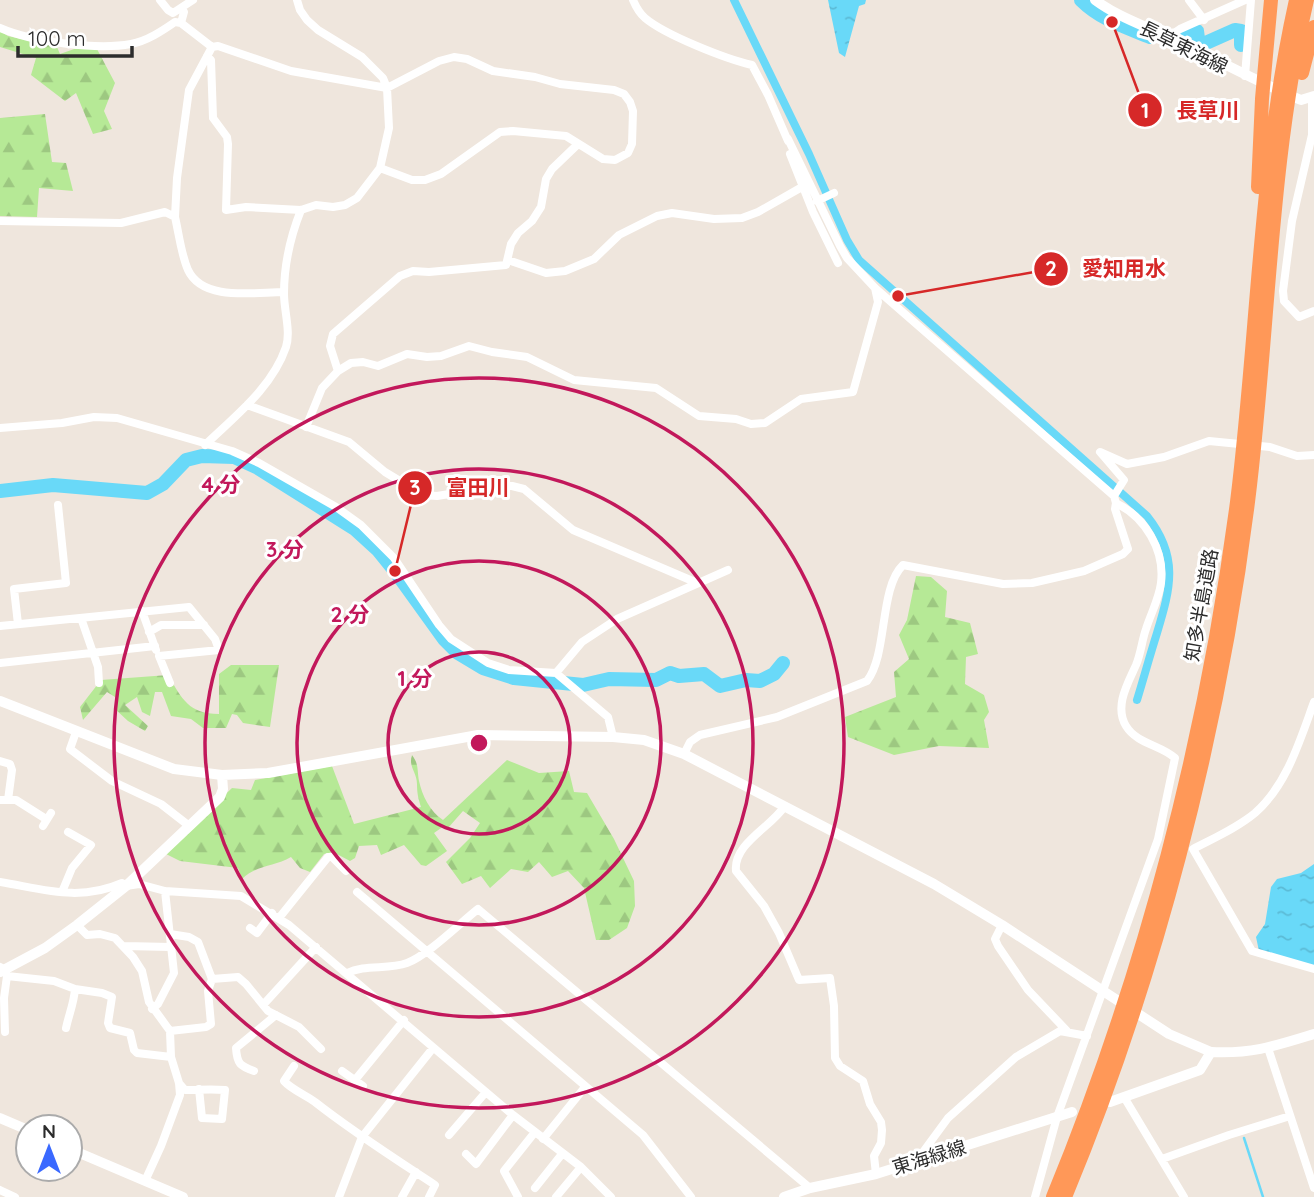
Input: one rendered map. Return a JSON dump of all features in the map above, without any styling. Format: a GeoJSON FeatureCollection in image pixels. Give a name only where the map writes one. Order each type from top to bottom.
{"type":"FeatureCollection","features":[{"type":"Feature","properties":{"kind":"highway"},"geometry":{"type":"LineString","coordinates":[[1259,269],[1257,234],[1262,99],[1270,0]]}},
{"type":"Feature","properties":{"kind":"highway","name":"知多半島道路"},"geometry":{"type":"LineString","coordinates":[[1296,0],[1299,90]]}},
{"type":"Feature","properties":{"kind":"highway","name":"知多半島道路"},"geometry":{"type":"LineString","coordinates":[[1131,997],[1200,718],[1218,622],[1243,453],[1259,269],[1286,110],[1299,90],[1307,0]]}},
{"type":"Feature","properties":{"kind":"highway"},"geometry":{"type":"LineString","coordinates":[[1286,110],[1299,90],[1314,27]]}},
{"type":"Feature","properties":{"kind":"highway","name":"知多半島道路"},"geometry":{"type":"LineString","coordinates":[[1065,1197],[1186,827],[1210,720],[1229,624],[1254,454],[1286,110]]}},
{"type":"Feature","properties":{"kind":"highway","name":"知多半島道路"},"geometry":{"type":"LineString","coordinates":[[1053,1197],[1124,1019]]}},
{"type":"Feature","properties":{"kind":"main road","name":"長草東海線"},"geometry":{"type":"LineString","coordinates":[[1096,0],[1135,23],[1301,100],[1299,90]]}},
{"type":"Feature","properties":{"kind":"main road"},"geometry":{"type":"LineString","coordinates":[[1110,1102],[1200,1070],[1211,1052],[1239,1054],[1314,1034]]}},
{"type":"Feature","properties":{"kind":"main road","name":"東海緑線"},"geometry":{"type":"LineString","coordinates":[[785,1197],[810,1188],[876,1174],[1072,1112]]}},
{"type":"Feature","properties":{"kind":"main road"},"geometry":{"type":"LineString","coordinates":[[84,1155],[183,1197]]}},
{"type":"Feature","properties":{"kind":"street"},"geometry":{"type":"LineString","coordinates":[[160,0],[170,12],[177,12],[193,0]]}},
{"type":"Feature","properties":{"kind":"street"},"geometry":{"type":"LineString","coordinates":[[207,56],[211,60],[214,118],[227,137],[228,144],[226,210],[246,207],[301,210],[316,205],[333,208],[357,198],[380,168],[389,128],[387,88],[372,64],[307,20],[297,0]]}},
{"type":"Feature","properties":{"kind":"street"},"geometry":{"type":"LineString","coordinates":[[633,0],[643,17],[659,27],[729,59],[752,65],[847,258],[875,288],[1136,517],[1149,533],[1156,548],[1161,575],[1153,613],[1124,691],[1123,717],[1125,724],[1140,739],[1175,758],[1158,839],[1057,1117],[1035,1197]]}},
{"type":"Feature","properties":{"kind":"street"},"geometry":{"type":"LineString","coordinates":[[1189,0],[1204,20]]}},
{"type":"Feature","properties":{"kind":"street"},"geometry":{"type":"LineString","coordinates":[[1168,37],[1180,29],[1248,0],[1245,76]]}},
{"type":"Feature","properties":{"kind":"street"},"geometry":{"type":"LineString","coordinates":[[181,23],[184,12],[182,8]]}},
{"type":"Feature","properties":{"kind":"street"},"geometry":{"type":"LineString","coordinates":[[0,28],[34,39],[110,46],[141,41],[175,22],[181,23],[212,47],[218,46],[291,71],[387,88],[439,61],[454,57],[467,59],[493,71],[535,77],[559,84],[614,90],[624,94],[633,111],[632,144],[628,153],[615,160],[603,159],[566,136],[513,131],[500,132],[442,174],[425,180],[412,180],[380,168]]}},
{"type":"Feature","properties":{"kind":"street"},"geometry":{"type":"LineString","coordinates":[[212,47],[189,90],[182,129],[175,217],[188,269],[193,279],[206,288],[221,292],[284,292]]}},
{"type":"Feature","properties":{"kind":"street"},"geometry":{"type":"LineString","coordinates":[[1299,90],[1312,135],[1292,221],[1283,291],[1284,301],[1299,317],[1314,311]]}},
{"type":"Feature","properties":{"kind":"street"},"geometry":{"type":"LineString","coordinates":[[788,139],[788,149],[802,187],[838,263]]}},
{"type":"Feature","properties":{"kind":"street"},"geometry":{"type":"LineString","coordinates":[[338,372],[330,342],[332,334],[400,276],[413,271],[506,265],[510,244],[518,233],[533,221],[541,207],[546,179],[552,169],[578,144]]}},
{"type":"Feature","properties":{"kind":"street"},"geometry":{"type":"LineString","coordinates":[[508,260],[546,273],[565,271],[594,259],[619,235],[657,216],[672,213],[714,219],[742,218],[802,187]]}},
{"type":"Feature","properties":{"kind":"street"},"geometry":{"type":"LineString","coordinates":[[817,201],[834,193]]}},
{"type":"Feature","properties":{"kind":"street"},"geometry":{"type":"LineString","coordinates":[[205,445],[270,379],[287,344],[284,292],[293,230],[301,210]]}},
{"type":"Feature","properties":{"kind":"street"},"geometry":{"type":"LineString","coordinates":[[0,221],[121,223],[165,212],[175,217]]}},
{"type":"Feature","properties":{"kind":"street"},"geometry":{"type":"LineString","coordinates":[[306,427],[322,388],[338,372],[357,362],[378,366],[400,356],[440,356],[469,346],[527,357],[574,380],[656,388],[699,416],[736,419],[751,424],[765,423],[801,399],[853,392],[878,302],[875,288]]}},
{"type":"Feature","properties":{"kind":"street"},"geometry":{"type":"LineString","coordinates":[[247,405],[349,442],[385,472],[423,495],[437,496],[498,486],[524,489],[573,530],[695,582]]}},
{"type":"Feature","properties":{"kind":"street"},"geometry":{"type":"LineString","coordinates":[[0,428],[62,423],[93,417],[117,418],[232,451],[259,463],[361,525],[394,558],[451,639],[488,663],[509,670],[556,673],[608,717],[613,737]]}},
{"type":"Feature","properties":{"kind":"street"},"geometry":{"type":"LineString","coordinates":[[684,754],[690,742],[700,735],[778,717],[867,681],[874,669],[889,595],[898,569],[903,565],[1003,584],[1043,581],[1084,571],[1123,554],[1128,549],[1115,509],[1115,499],[1124,480],[1100,452],[1127,464],[1164,457],[1209,441],[1270,447],[1297,456],[1314,455]]}},
{"type":"Feature","properties":{"kind":"street"},"geometry":{"type":"LineString","coordinates":[[18,624],[14,589],[66,583],[58,505]]}},
{"type":"Feature","properties":{"kind":"street"},"geometry":{"type":"LineString","coordinates":[[556,673],[582,642],[617,619],[729,569]]}},
{"type":"Feature","properties":{"kind":"street"},"geometry":{"type":"LineString","coordinates":[[0,626],[189,607],[215,639],[219,650],[159,656]]}},
{"type":"Feature","properties":{"kind":"street"},"geometry":{"type":"LineString","coordinates":[[142,611],[170,683]]}},
{"type":"Feature","properties":{"kind":"street"},"geometry":{"type":"LineString","coordinates":[[81,618],[94,653],[100,675],[99,683]]}},
{"type":"Feature","properties":{"kind":"street"},"geometry":{"type":"LineString","coordinates":[[149,632],[166,624],[204,625]]}},
{"type":"Feature","properties":{"kind":"street"},"geometry":{"type":"LineString","coordinates":[[0,663],[155,646]]}},
{"type":"Feature","properties":{"kind":"street"},"geometry":{"type":"LineString","coordinates":[[0,701],[174,769],[222,775],[268,774],[478,735],[644,740],[684,754],[934,884],[1169,1034],[1211,1052]]}},
{"type":"Feature","properties":{"kind":"street"},"geometry":{"type":"LineString","coordinates":[[1314,702],[1286,775],[1258,811],[1237,826],[1193,849],[1252,951],[1314,969]]}},
{"type":"Feature","properties":{"kind":"street"},"geometry":{"type":"LineString","coordinates":[[76,732],[70,749],[112,781],[161,804],[188,825]]}},
{"type":"Feature","properties":{"kind":"street"},"geometry":{"type":"LineString","coordinates":[[0,761],[10,764],[12,771],[4,800],[16,800],[46,819]]}},
{"type":"Feature","properties":{"kind":"street"},"geometry":{"type":"LineString","coordinates":[[3,971],[45,948],[126,886],[220,797],[223,789],[222,775]]}},
{"type":"Feature","properties":{"kind":"street"},"geometry":{"type":"LineString","coordinates":[[784,807],[741,852],[735,865],[736,872],[769,915],[799,980],[830,978],[834,1006],[835,1058],[840,1066],[863,1081],[870,1104],[881,1122],[882,1136],[874,1156],[876,1174]]}},
{"type":"Feature","properties":{"kind":"street"},"geometry":{"type":"LineString","coordinates":[[68,832],[92,845]]}},
{"type":"Feature","properties":{"kind":"street"},"geometry":{"type":"LineString","coordinates":[[62,892],[72,868],[98,837]]}},
{"type":"Feature","properties":{"kind":"street"},"geometry":{"type":"LineString","coordinates":[[250,928],[257,933],[328,857],[332,857],[346,871]]}},
{"type":"Feature","properties":{"kind":"street"},"geometry":{"type":"LineString","coordinates":[[0,882],[43,892],[85,894],[106,890],[122,883],[126,886],[139,884],[165,891],[241,896],[275,915],[316,947],[513,1115],[580,1167],[611,1197]]}},
{"type":"Feature","properties":{"kind":"street"},"geometry":{"type":"LineString","coordinates":[[152,1009],[158,1004],[174,972],[165,891]]}},
{"type":"Feature","properties":{"kind":"street"},"geometry":{"type":"LineString","coordinates":[[357,892],[643,1136],[691,1197]]}},
{"type":"Feature","properties":{"kind":"street"},"geometry":{"type":"LineString","coordinates":[[347,973],[357,969],[406,963],[478,909],[810,1188]]}},
{"type":"Feature","properties":{"kind":"street"},"geometry":{"type":"LineString","coordinates":[[77,925],[88,935],[110,936],[124,946],[142,971],[152,1009],[170,1031],[171,1057],[180,1095],[145,1181]]}},
{"type":"Feature","properties":{"kind":"street"},"geometry":{"type":"LineString","coordinates":[[1002,925],[995,939],[998,946],[1028,990],[1067,1031]]}},
{"type":"Feature","properties":{"kind":"street"},"geometry":{"type":"LineString","coordinates":[[170,934],[189,937],[198,942],[212,979],[208,991],[211,1024],[206,1027],[170,1031]]}},
{"type":"Feature","properties":{"kind":"street"},"geometry":{"type":"LineString","coordinates":[[124,946],[172,947]]}},
{"type":"Feature","properties":{"kind":"street"},"geometry":{"type":"LineString","coordinates":[[263,1005],[316,947]]}},
{"type":"Feature","properties":{"kind":"street"},"geometry":{"type":"LineString","coordinates":[[3,971],[54,981],[112,998],[108,1023],[110,1028],[130,1033],[137,1053],[171,1057]]}},
{"type":"Feature","properties":{"kind":"street"},"geometry":{"type":"LineString","coordinates":[[3,971],[5,1032]]}},
{"type":"Feature","properties":{"kind":"street"},"geometry":{"type":"LineString","coordinates":[[212,979],[238,976],[263,1005],[299,1027],[321,1049]]}},
{"type":"Feature","properties":{"kind":"street"},"geometry":{"type":"LineString","coordinates":[[66,1027],[69,1011],[74,1003],[75,989]]}},
{"type":"Feature","properties":{"kind":"street"},"geometry":{"type":"LineString","coordinates":[[254,1070],[240,1066],[236,1048],[276,1015]]}},
{"type":"Feature","properties":{"kind":"street"},"geometry":{"type":"LineString","coordinates":[[355,1080],[404,1020]]}},
{"type":"Feature","properties":{"kind":"street"},"geometry":{"type":"LineString","coordinates":[[920,1160],[948,1118],[1016,1057],[1059,1031],[1087,1036]]}},
{"type":"Feature","properties":{"kind":"street"},"geometry":{"type":"LineString","coordinates":[[339,1197],[362,1137],[433,1048]]}},
{"type":"Feature","properties":{"kind":"street"},"geometry":{"type":"LineString","coordinates":[[1268,1048],[1314,1188]]}},
{"type":"Feature","properties":{"kind":"street"},"geometry":{"type":"LineString","coordinates":[[294,1066],[284,1081],[286,1084],[435,1185],[429,1197]]}},
{"type":"Feature","properties":{"kind":"street"},"geometry":{"type":"LineString","coordinates":[[342,1071],[363,1086]]}},
{"type":"Feature","properties":{"kind":"street"},"geometry":{"type":"LineString","coordinates":[[179,1083],[185,1090],[200,1090],[225,1090],[222,1119],[202,1118],[200,1090]]}},
{"type":"Feature","properties":{"kind":"street"},"geometry":{"type":"LineString","coordinates":[[543,1139],[585,1087]]}},
{"type":"Feature","properties":{"kind":"street"},"geometry":{"type":"LineString","coordinates":[[449,1135],[486,1092]]}},
{"type":"Feature","properties":{"kind":"street"},"geometry":{"type":"LineString","coordinates":[[1124,1097],[1184,1197]]}},
{"type":"Feature","properties":{"kind":"street"},"geometry":{"type":"LineString","coordinates":[[466,1154],[476,1164],[513,1115]]}},
{"type":"Feature","properties":{"kind":"street"},"geometry":{"type":"LineString","coordinates":[[1162,1159],[1290,1115]]}},
{"type":"Feature","properties":{"kind":"street"},"geometry":{"type":"LineString","coordinates":[[518,1197],[504,1171],[535,1132]]}},
{"type":"Feature","properties":{"kind":"street"},"geometry":{"type":"LineString","coordinates":[[535,1188],[562,1154]]}},
{"type":"Feature","properties":{"kind":"street"},"geometry":{"type":"LineString","coordinates":[[556,1197],[580,1167]]}},
{"type":"Feature","properties":{"kind":"street"},"geometry":{"type":"LineString","coordinates":[[402,1197],[416,1172]]}},
{"type":"Feature","properties":{"kind":"street"},"geometry":{"type":"LineString","coordinates":[[0,1190],[15,1197]]}},
{"type":"Feature","properties":{"kind":"green space"},"geometry":{"type":"Polygon","coordinates":[[[0,31],[8,36],[57,47],[60,54],[77,48],[97,49],[115,83],[104,111],[112,129],[93,134],[76,93],[65,101],[31,75],[36,58],[0,47],[0,31]]]}},
{"type":"Feature","properties":{"kind":"green space"},"geometry":{"type":"Polygon","coordinates":[[[45,114],[52,162],[66,163],[73,191],[39,188],[37,217],[0,216],[0,118],[45,114]]]}},
{"type":"Feature","properties":{"kind":"green space"},"geometry":{"type":"Polygon","coordinates":[[[916,576],[931,577],[947,591],[945,617],[970,623],[978,654],[966,657],[965,684],[984,695],[989,712],[984,720],[989,748],[939,746],[894,755],[848,737],[845,717],[896,697],[894,672],[909,659],[899,635],[907,620],[916,576]]]}},
{"type":"Feature","properties":{"kind":"green space"},"geometry":{"type":"Polygon","coordinates":[[[231,665],[279,665],[270,727],[243,723],[237,715],[232,714],[226,728],[203,728],[191,719],[171,716],[162,692],[155,692],[150,716],[142,712],[137,697],[125,705],[148,726],[145,731],[115,709],[115,697],[107,692],[83,720],[80,707],[101,680],[168,675],[193,708],[219,714],[219,674],[231,665]]]}},
{"type":"Feature","properties":{"kind":"green space"},"geometry":{"type":"Polygon","coordinates":[[[412,755],[417,764],[424,797],[434,813],[443,820],[507,760],[539,773],[569,771],[574,792],[587,793],[614,839],[634,881],[635,906],[627,928],[609,940],[596,940],[584,888],[568,871],[552,877],[539,862],[528,872],[511,869],[490,888],[481,876],[462,884],[446,862],[470,838],[480,823],[463,811],[448,828],[444,826],[434,833],[447,851],[426,866],[421,865],[404,845],[381,855],[377,845],[359,846],[355,858],[350,861],[333,852],[324,854],[310,872],[300,868],[291,857],[253,871],[242,879],[238,868],[180,861],[164,853],[232,788],[251,790],[255,780],[332,766],[354,824],[421,807],[411,763],[412,755]]]}},
{"type":"Feature","properties":{"kind":"water"},"geometry":{"type":"Polygon","coordinates":[[[828,0],[866,0],[865,4],[859,6],[845,57],[839,53],[828,0]]]}},
{"type":"Feature","properties":{"kind":"water"},"geometry":{"type":"Polygon","coordinates":[[[1314,864],[1314,968],[1259,951],[1256,937],[1265,924],[1271,887],[1277,879],[1301,873],[1314,864]]]}},
{"type":"Feature","properties":{"kind":"waterway"},"geometry":{"type":"LineString","coordinates":[[734,0],[809,154],[847,240],[859,260],[1147,516],[1157,531],[1168,558],[1168,586],[1137,700]]}},
{"type":"Feature","properties":{"kind":"waterway"},"geometry":{"type":"LineString","coordinates":[[1081,0],[1113,22],[1150,37],[1155,36]]}},
{"type":"Feature","properties":{"kind":"waterway"},"geometry":{"type":"LineString","coordinates":[[1184,32],[1197,31],[1199,46],[1235,30],[1241,31],[1241,45]]}},
{"type":"Feature","properties":{"kind":"waterway"},"geometry":{"type":"LineString","coordinates":[[0,491],[53,485],[147,493],[163,484],[186,460],[202,456],[234,457],[258,468],[355,529],[378,550],[395,571],[444,639],[458,653],[483,668],[514,678],[583,685],[609,679],[656,680],[670,673],[679,676],[704,674],[720,686],[746,680],[760,681],[774,674],[783,663]]}},
{"type":"Feature","properties":{"kind":"waterway"},"geometry":{"type":"LineString","coordinates":[[1244,1138],[1263,1197]]}},
{"type":"Feature","properties":{"kind":"place","name":"長草川"},"geometry":{"type":"Point","coordinates":[1112,22]}},
{"type":"Feature","properties":{"kind":"place","name":"愛知用水"},"geometry":{"type":"Point","coordinates":[898,296]}},
{"type":"Feature","properties":{"kind":"place","name":"富田川"},"geometry":{"type":"Point","coordinates":[395,571]}}]}
